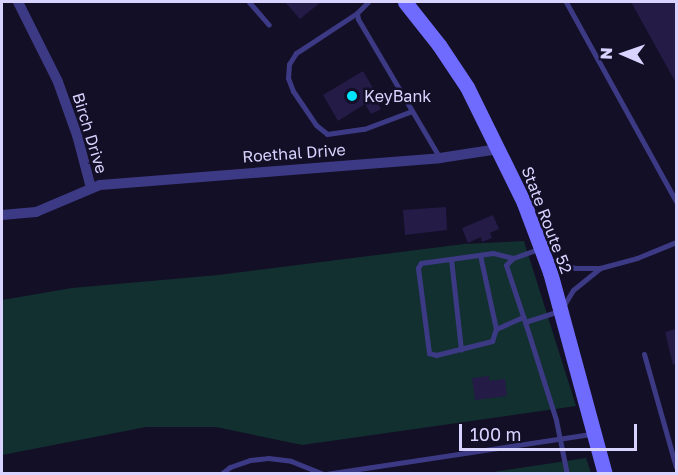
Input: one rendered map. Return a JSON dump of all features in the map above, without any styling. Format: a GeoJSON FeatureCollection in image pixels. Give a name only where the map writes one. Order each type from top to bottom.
{"type":"FeatureCollection","features":[{"type":"Feature","properties":{"kind":"main road","name":"State Route 52"},"geometry":{"type":"LineString","coordinates":[[405,2],[439,45],[467,87],[498,149],[544,254],[605,474]]}},
{"type":"Feature","properties":{"kind":"street","name":"Birch Drive"},"geometry":{"type":"LineString","coordinates":[[2,215],[36,212],[91,188],[77,135],[58,82],[18,2]]}},
{"type":"Feature","properties":{"kind":"street","name":"Roethal Drive"},"geometry":{"type":"LineString","coordinates":[[91,188],[240,172],[440,158],[498,149]]}},
{"type":"Feature","properties":{"kind":"lane"},"geometry":{"type":"LineString","coordinates":[[249,2],[269,25]]}},
{"type":"Feature","properties":{"kind":"lane"},"geometry":{"type":"LineString","coordinates":[[368,2],[357,13],[296,53],[289,64],[288,78],[293,91],[316,125],[327,134],[363,129],[412,111]]}},
{"type":"Feature","properties":{"kind":"lane"},"geometry":{"type":"LineString","coordinates":[[566,2],[676,201]]}},
{"type":"Feature","properties":{"kind":"lane"},"geometry":{"type":"LineString","coordinates":[[357,13],[358,19],[440,158]]}},
{"type":"Feature","properties":{"kind":"lane"},"geometry":{"type":"LineString","coordinates":[[567,474],[561,441],[507,270],[508,260],[544,254],[575,268],[600,268],[637,258],[676,242]]}},
{"type":"Feature","properties":{"kind":"lane"},"geometry":{"type":"LineString","coordinates":[[480,255],[496,329],[492,342],[436,355],[429,353],[418,268],[421,263],[480,255],[504,254],[513,258]]}},
{"type":"Feature","properties":{"kind":"lane"},"geometry":{"type":"LineString","coordinates":[[451,259],[461,349]]}},
{"type":"Feature","properties":{"kind":"lane"},"geometry":{"type":"LineString","coordinates":[[496,329],[561,310],[573,290],[600,268]]}},
{"type":"Feature","properties":{"kind":"lane"},"geometry":{"type":"LineString","coordinates":[[644,354],[676,467]]}},
{"type":"Feature","properties":{"kind":"lane"},"geometry":{"type":"LineString","coordinates":[[221,474],[230,467],[250,460],[268,458],[291,460],[325,474],[561,441],[594,434]]}},
{"type":"Feature","properties":{"kind":"green space"},"geometry":{"type":"Polygon","coordinates":[[[524,241],[576,406],[302,445],[216,427],[146,427],[2,455],[2,300],[72,288],[218,275],[464,244],[524,241]]]}},
{"type":"Feature","properties":{"kind":"green space"},"geometry":{"type":"Polygon","coordinates":[[[586,458],[591,473],[480,474],[586,458]]]}},
{"type":"Feature","properties":{"kind":"building"},"geometry":{"type":"Polygon","coordinates":[[[285,2],[321,2],[300,19],[285,2]]]}},
{"type":"Feature","properties":{"kind":"building"},"geometry":{"type":"Polygon","coordinates":[[[631,2],[676,2],[676,83],[631,2]]]}},
{"type":"Feature","properties":{"kind":"building"},"geometry":{"type":"Polygon","coordinates":[[[363,71],[377,95],[374,97],[381,109],[371,114],[365,104],[338,121],[323,95],[363,71]]]}},
{"type":"Feature","properties":{"kind":"building"},"geometry":{"type":"Polygon","coordinates":[[[446,207],[447,230],[405,235],[403,210],[446,207]]]}},
{"type":"Feature","properties":{"kind":"building"},"geometry":{"type":"Polygon","coordinates":[[[493,215],[499,229],[490,233],[492,238],[482,242],[481,237],[468,243],[462,228],[493,215]]]}},
{"type":"Feature","properties":{"kind":"building"},"geometry":{"type":"Polygon","coordinates":[[[676,329],[676,364],[673,365],[665,332],[676,329]]]}},
{"type":"Feature","properties":{"kind":"building"},"geometry":{"type":"Polygon","coordinates":[[[489,376],[489,381],[505,379],[507,396],[475,400],[472,378],[489,376]]]}},
{"type":"Feature","properties":{"kind":"place","name":"KeyBank"},"geometry":{"type":"Point","coordinates":[352,96]}}]}
